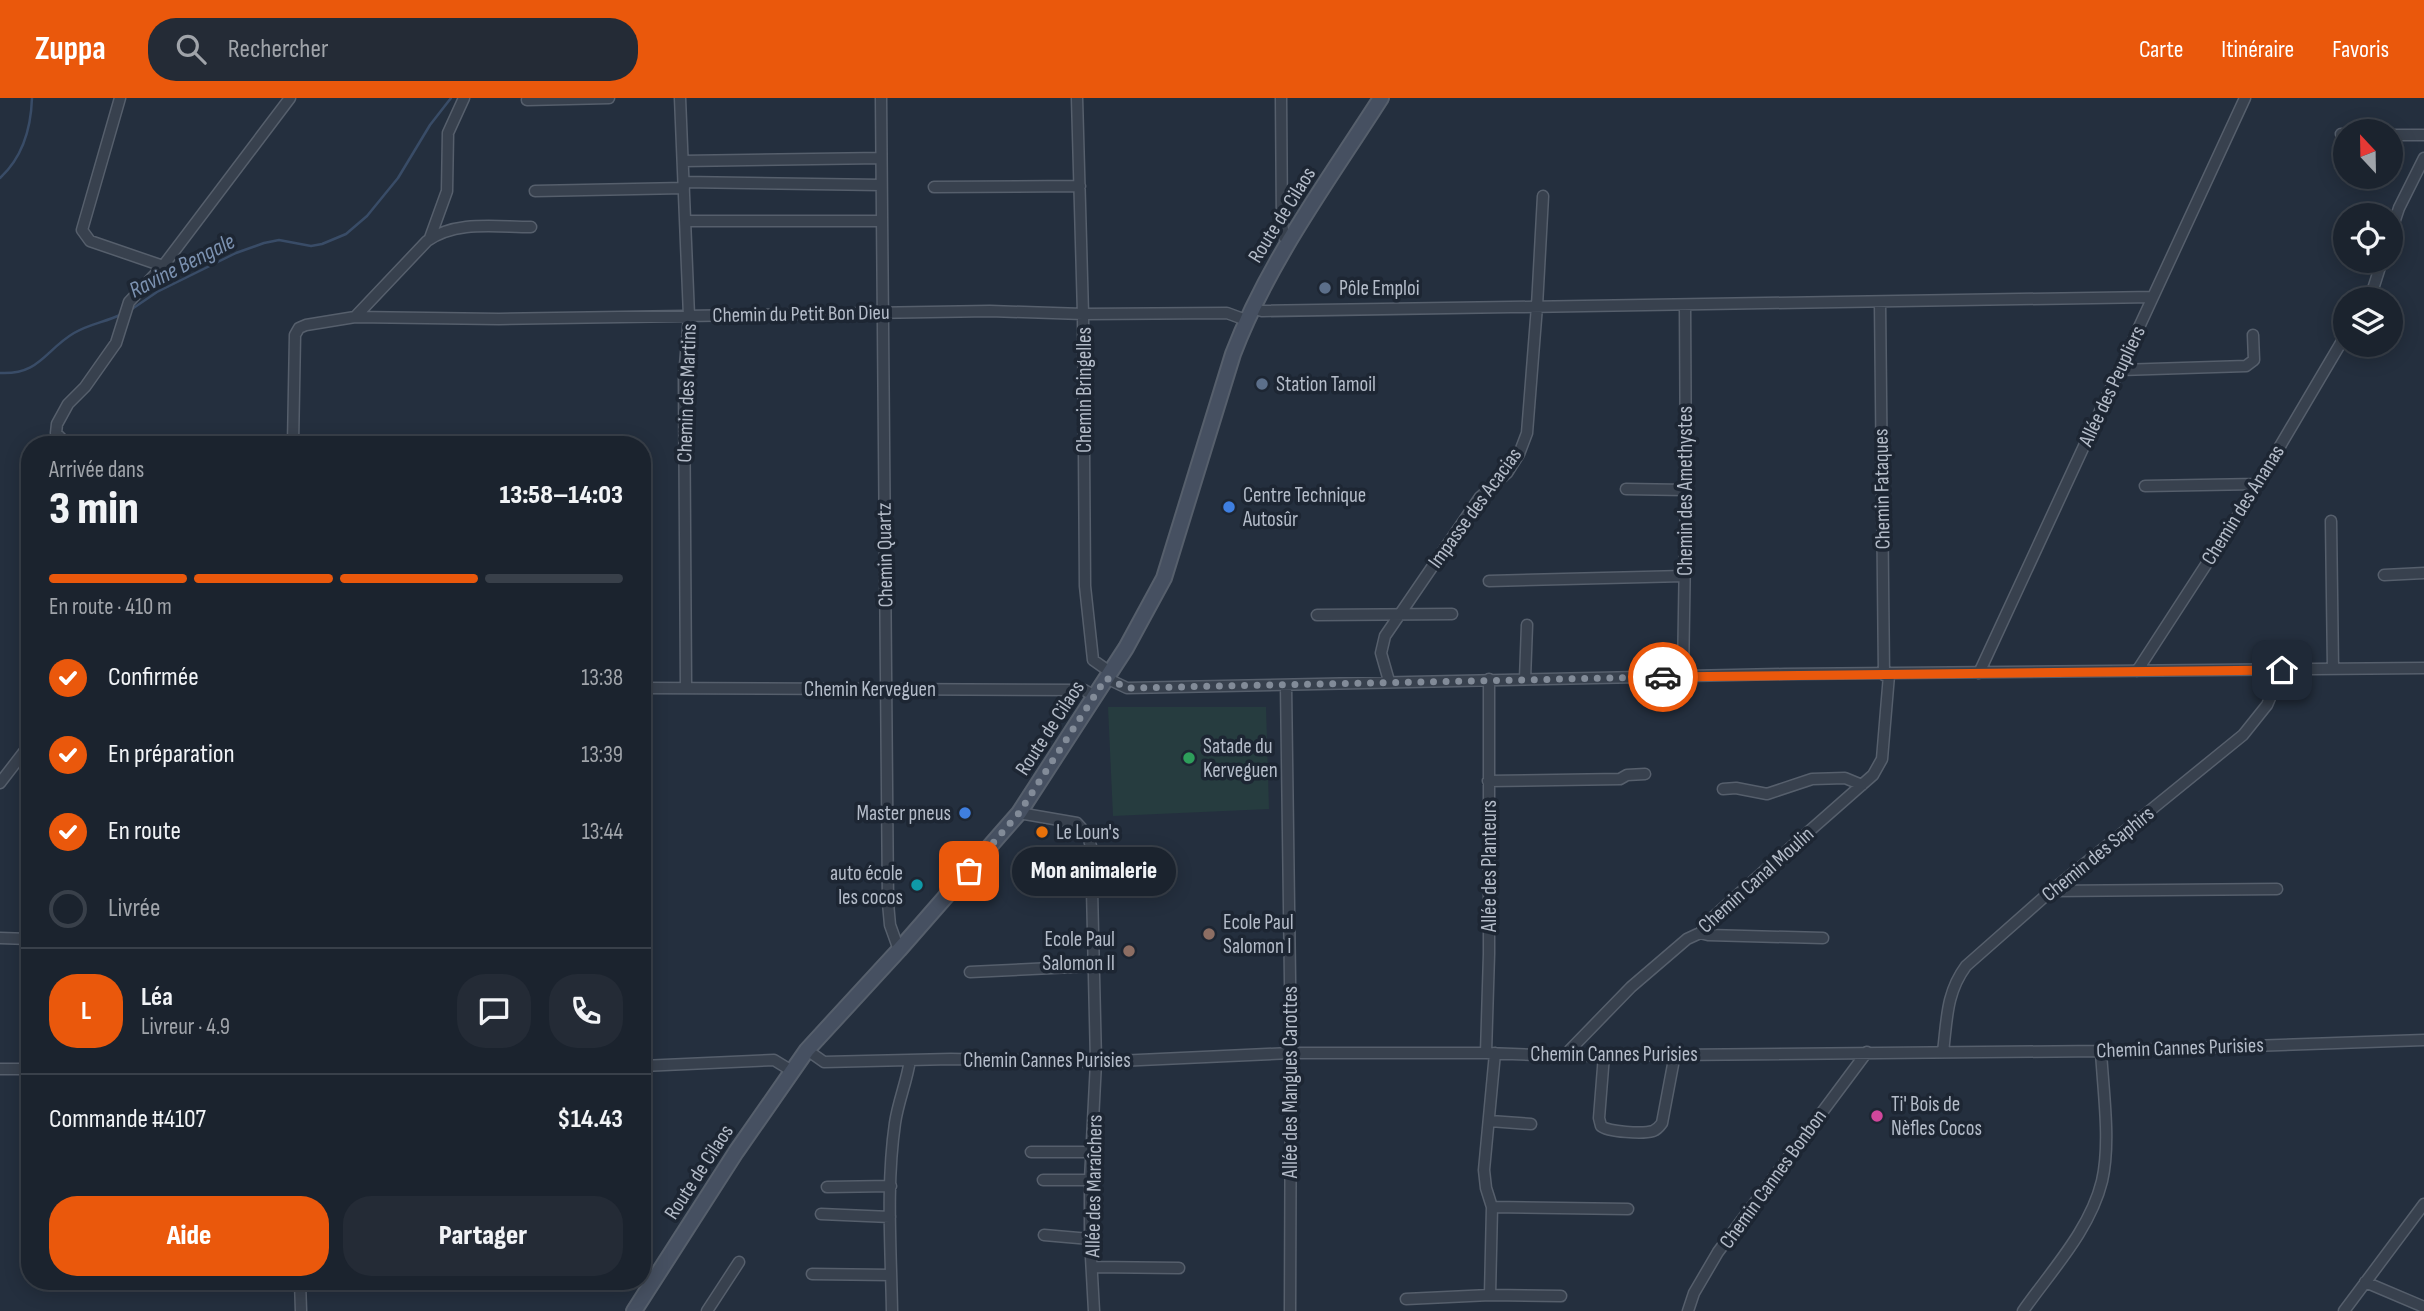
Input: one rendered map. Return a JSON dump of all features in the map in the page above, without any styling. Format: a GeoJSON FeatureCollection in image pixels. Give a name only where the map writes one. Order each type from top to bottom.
{"type":"FeatureCollection","features":[{"type":"Feature","properties":{"kind":"main road","name":"Route de Cilaos"},"geometry":{"type":"LineString","coordinates":[[651,1284],[736,1152],[807,1050],[1019,813],[1096,696],[1164,578],[1233,355],[1249,314],[1290,240],[1381,98]]}},
{"type":"Feature","properties":{"kind":"main road","name":"Route de Cilaos"},"geometry":{"type":"LineString","coordinates":[[634,1311],[647,1290]]}},
{"type":"Feature","properties":{"kind":"street"},"geometry":{"type":"LineString","coordinates":[[120,98],[82,230],[90,241],[163,266]]}},
{"type":"Feature","properties":{"kind":"street"},"geometry":{"type":"LineString","coordinates":[[59,436],[56,433],[57,424],[68,404],[85,387],[116,343],[129,302],[163,266],[290,98]]}},
{"type":"Feature","properties":{"kind":"street"},"geometry":{"type":"LineString","coordinates":[[429,239],[447,191],[448,133],[464,98]]}},
{"type":"Feature","properties":{"kind":"street"},"geometry":{"type":"LineString","coordinates":[[527,100],[610,98]]}},
{"type":"Feature","properties":{"kind":"street","name":"Chemin des Martins"},"geometry":{"type":"LineString","coordinates":[[680,98],[689,316],[684,378],[686,687]]}},
{"type":"Feature","properties":{"kind":"street","name":"Chemin Quartz"},"geometry":{"type":"LineString","coordinates":[[881,98],[888,903],[890,925],[899,950]]}},
{"type":"Feature","properties":{"kind":"street","name":"Chemin Bringelles"},"geometry":{"type":"LineString","coordinates":[[1077,98],[1083,314],[1085,586],[1093,660],[1108,675]]}},
{"type":"Feature","properties":{"kind":"street"},"geometry":{"type":"LineString","coordinates":[[1281,98],[1282,223],[1284,237],[1290,240]]}},
{"type":"Feature","properties":{"kind":"street","name":"Allée des Peupliers"},"geometry":{"type":"LineString","coordinates":[[1979,673],[2245,98]]}},
{"type":"Feature","properties":{"kind":"street"},"geometry":{"type":"LineString","coordinates":[[2403,135],[2424,135]]}},
{"type":"Feature","properties":{"kind":"street"},"geometry":{"type":"LineString","coordinates":[[683,162],[881,158]]}},
{"type":"Feature","properties":{"kind":"street"},"geometry":{"type":"LineString","coordinates":[[2402,203],[2424,158]]}},
{"type":"Feature","properties":{"kind":"street"},"geometry":{"type":"LineString","coordinates":[[535,191],[684,185],[881,185]]}},
{"type":"Feature","properties":{"kind":"street"},"geometry":{"type":"LineString","coordinates":[[934,187],[1080,186]]}},
{"type":"Feature","properties":{"kind":"street","name":"Impasse des Acacias"},"geometry":{"type":"LineString","coordinates":[[1389,681],[1381,647],[1385,636],[1480,497],[1507,472],[1519,454],[1527,433],[1543,196]]}},
{"type":"Feature","properties":{"kind":"street"},"geometry":{"type":"LineString","coordinates":[[685,221],[881,221]]}},
{"type":"Feature","properties":{"kind":"street"},"geometry":{"type":"LineString","coordinates":[[355,317],[429,239],[447,229],[531,227]]}},
{"type":"Feature","properties":{"kind":"street","name":"Chemin du Petit Bon Dieu"},"geometry":{"type":"LineString","coordinates":[[293,436],[295,335],[299,328],[306,325],[355,317],[499,319],[990,311],[1249,314],[1262,311],[1537,306],[2153,298]]}},
{"type":"Feature","properties":{"kind":"street","name":"Chemin Fataques"},"geometry":{"type":"LineString","coordinates":[[1880,303],[1887,675]]}},
{"type":"Feature","properties":{"kind":"street","name":"Chemin des Amethystes"},"geometry":{"type":"LineString","coordinates":[[1683,676],[1685,305]]}},
{"type":"Feature","properties":{"kind":"street"},"geometry":{"type":"LineString","coordinates":[[2120,370],[2246,366],[2254,360],[2253,335]]}},
{"type":"Feature","properties":{"kind":"street","name":"Chemin des Ananas"},"geometry":{"type":"LineString","coordinates":[[2137,671],[2257,484],[2333,356]]}},
{"type":"Feature","properties":{"kind":"street"},"geometry":{"type":"LineString","coordinates":[[2145,486],[2257,484]]}},
{"type":"Feature","properties":{"kind":"street"},"geometry":{"type":"LineString","coordinates":[[1626,489],[1686,489]]}},
{"type":"Feature","properties":{"kind":"street"},"geometry":{"type":"LineString","coordinates":[[2331,521],[2333,669]]}},
{"type":"Feature","properties":{"kind":"street"},"geometry":{"type":"LineString","coordinates":[[2384,575],[2424,573]]}},
{"type":"Feature","properties":{"kind":"street"},"geometry":{"type":"LineString","coordinates":[[1489,580],[1685,576]]}},
{"type":"Feature","properties":{"kind":"street"},"geometry":{"type":"LineString","coordinates":[[1317,615],[1452,614]]}},
{"type":"Feature","properties":{"kind":"street"},"geometry":{"type":"LineString","coordinates":[[1525,679],[1527,625]]}},
{"type":"Feature","properties":{"kind":"street"},"geometry":{"type":"LineString","coordinates":[[1108,675],[1127,688],[1683,676],[2424,668]]}},
{"type":"Feature","properties":{"kind":"street","name":"Chemin des Saphirs"},"geometry":{"type":"LineString","coordinates":[[1943,1052],[1950,997],[1955,981],[1966,966],[2051,891],[2243,736],[2267,705],[2282,670]]}},
{"type":"Feature","properties":{"kind":"street","name":"Chemin Canal Moulin"},"geometry":{"type":"LineString","coordinates":[[1564,1056],[1631,986],[1687,939],[1700,933],[1712,918],[1755,878],[1874,775],[1882,759],[1887,675]]}},
{"type":"Feature","properties":{"kind":"street","name":"Allée des Planteurs"},"geometry":{"type":"LineString","coordinates":[[1489,679],[1490,1121],[1484,1170],[1492,1207],[1490,1295]]}},
{"type":"Feature","properties":{"kind":"street","name":"Allée des Mangues Carottes"},"geometry":{"type":"LineString","coordinates":[[1286,685],[1291,1053],[1290,1311]]}},
{"type":"Feature","properties":{"kind":"street","name":"Chemin Kerveguen"},"geometry":{"type":"LineString","coordinates":[[651,688],[1084,690],[1096,696]]}},
{"type":"Feature","properties":{"kind":"street"},"geometry":{"type":"LineString","coordinates":[[0,783],[21,756]]}},
{"type":"Feature","properties":{"kind":"street"},"geometry":{"type":"LineString","coordinates":[[1488,781],[1620,779],[1627,775],[1645,774]]}},
{"type":"Feature","properties":{"kind":"street"},"geometry":{"type":"LineString","coordinates":[[1723,789],[1736,788],[1767,794],[1786,790],[1812,779],[1845,778],[1851,778],[1862,785]]}},
{"type":"Feature","properties":{"kind":"street","name":"Allée des Maraîchers"},"geometry":{"type":"LineString","coordinates":[[1019,813],[1077,823],[1087,834],[1091,846],[1096,1062],[1090,1180],[1094,1311]]}},
{"type":"Feature","properties":{"kind":"street"},"geometry":{"type":"LineString","coordinates":[[2051,891],[2277,889]]}},
{"type":"Feature","properties":{"kind":"street"},"geometry":{"type":"LineString","coordinates":[[1700,933],[1823,938]]}},
{"type":"Feature","properties":{"kind":"street"},"geometry":{"type":"LineString","coordinates":[[0,939],[21,939]]}},
{"type":"Feature","properties":{"kind":"street"},"geometry":{"type":"LineString","coordinates":[[970,972],[1094,966]]}},
{"type":"Feature","properties":{"kind":"street","name":"Chemin Cannes Purisies"},"geometry":{"type":"LineString","coordinates":[[807,1050],[824,1062],[1096,1062],[1291,1053],[1490,1053],[1564,1056],[2101,1051],[2424,1040]]}},
{"type":"Feature","properties":{"kind":"street"},"geometry":{"type":"LineString","coordinates":[[2023,1311],[2082,1228],[2102,1181],[2105,1153],[2101,1051]]}},
{"type":"Feature","properties":{"kind":"street","name":"Chemin Cannes Bonbon"},"geometry":{"type":"LineString","coordinates":[[1688,1311],[1694,1293],[1718,1252],[1867,1052]]}},
{"type":"Feature","properties":{"kind":"street"},"geometry":{"type":"LineString","coordinates":[[1604,1055],[1599,1118],[1601,1126],[1607,1131],[1648,1131],[1662,1123],[1675,1054]]}},
{"type":"Feature","properties":{"kind":"street"},"geometry":{"type":"LineString","coordinates":[[651,1066],[774,1060],[792,1071]]}},
{"type":"Feature","properties":{"kind":"street"},"geometry":{"type":"LineString","coordinates":[[892,1311],[890,1217],[895,1121],[910,1060]]}},
{"type":"Feature","properties":{"kind":"street"},"geometry":{"type":"LineString","coordinates":[[0,1069],[21,1069]]}},
{"type":"Feature","properties":{"kind":"street"},"geometry":{"type":"LineString","coordinates":[[1490,1121],[1531,1124]]}},
{"type":"Feature","properties":{"kind":"street"},"geometry":{"type":"LineString","coordinates":[[1031,1152],[1093,1152]]}},
{"type":"Feature","properties":{"kind":"street"},"geometry":{"type":"LineString","coordinates":[[1042,1180],[1090,1180]]}},
{"type":"Feature","properties":{"kind":"street"},"geometry":{"type":"LineString","coordinates":[[827,1187],[891,1186]]}},
{"type":"Feature","properties":{"kind":"street"},"geometry":{"type":"LineString","coordinates":[[2344,1311],[2424,1204]]}},
{"type":"Feature","properties":{"kind":"street"},"geometry":{"type":"LineString","coordinates":[[1492,1207],[1628,1209]]}},
{"type":"Feature","properties":{"kind":"street"},"geometry":{"type":"LineString","coordinates":[[821,1214],[890,1217]]}},
{"type":"Feature","properties":{"kind":"street"},"geometry":{"type":"LineString","coordinates":[[1044,1235],[1090,1239]]}},
{"type":"Feature","properties":{"kind":"street"},"geometry":{"type":"LineString","coordinates":[[707,1311],[739,1262]]}},
{"type":"Feature","properties":{"kind":"street"},"geometry":{"type":"LineString","coordinates":[[1093,1267],[1179,1268]]}},
{"type":"Feature","properties":{"kind":"street"},"geometry":{"type":"LineString","coordinates":[[811,1274],[891,1275]]}},
{"type":"Feature","properties":{"kind":"street"},"geometry":{"type":"LineString","coordinates":[[2365,1282],[2424,1307]]}},
{"type":"Feature","properties":{"kind":"street"},"geometry":{"type":"LineString","coordinates":[[300,1290],[301,1311]]}},
{"type":"Feature","properties":{"kind":"street"},"geometry":{"type":"LineString","coordinates":[[1406,1299],[1490,1295],[1561,1296]]}},
{"type":"Feature","properties":{"kind":"green space","name":"Satade du Kerveguen"},"geometry":{"type":"Polygon","coordinates":[[[1108,707],[1266,707],[1269,809],[1113,816],[1108,707]]]}},
{"type":"Feature","properties":{"kind":"waterway"},"geometry":{"type":"LineString","coordinates":[[0,178],[20,151],[30,120],[32,98]]}},
{"type":"Feature","properties":{"kind":"waterway","name":"Ravine Bengale"},"geometry":{"type":"LineString","coordinates":[[129,311],[157,292],[236,253],[264,243],[279,240],[311,246],[346,234],[367,216],[398,178],[430,125],[451,98]]}},
{"type":"Feature","properties":{"kind":"waterway","name":"Ravine Bengale"},"geometry":{"type":"LineString","coordinates":[[0,373],[13,373],[33,366],[74,333],[120,315]]}},
{"type":"Feature","properties":{"kind":"way so far"},"geometry":{"type":"LineString","coordinates":[[969,871],[1019,813],[1057,758],[1106,678],[1127,688],[1663,677]]}},
{"type":"Feature","properties":{"kind":"place","name":"Pôle Emploi"},"geometry":{"type":"Point","coordinates":[1325,288]}},
{"type":"Feature","properties":{"kind":"place","name":"Station Tamoil"},"geometry":{"type":"Point","coordinates":[1262,384]}},
{"type":"Feature","properties":{"kind":"place","name":"Centre Technique Autosûr"},"geometry":{"type":"Point","coordinates":[1229,507]}},
{"type":"Feature","properties":{"kind":"place","name":"Satade du Kerveguen"},"geometry":{"type":"Point","coordinates":[1189,758]}},
{"type":"Feature","properties":{"kind":"place","name":"Master pneus"},"geometry":{"type":"Point","coordinates":[965,813]}},
{"type":"Feature","properties":{"kind":"place","name":"Le Loun's"},"geometry":{"type":"Point","coordinates":[1042,832]}},
{"type":"Feature","properties":{"kind":"place","name":"Mon animalerie"},"geometry":{"type":"Point","coordinates":[969,871]}},
{"type":"Feature","properties":{"kind":"place","name":"auto école les cocos"},"geometry":{"type":"Point","coordinates":[917,885]}},
{"type":"Feature","properties":{"kind":"place","name":"Ecole Paul Salomon I"},"geometry":{"type":"Point","coordinates":[1209,934]}},
{"type":"Feature","properties":{"kind":"place","name":"Ecole Paul Salomon II"},"geometry":{"type":"Point","coordinates":[1129,951]}},
{"type":"Feature","properties":{"kind":"place","name":"Ti' Bois de Nèfles Cocos"},"geometry":{"type":"Point","coordinates":[1877,1116]}},
{"type":"Feature","properties":{"kind":"route"},"geometry":{"type":"LineString","coordinates":[[1663,677],[2282,670]]}}]}
